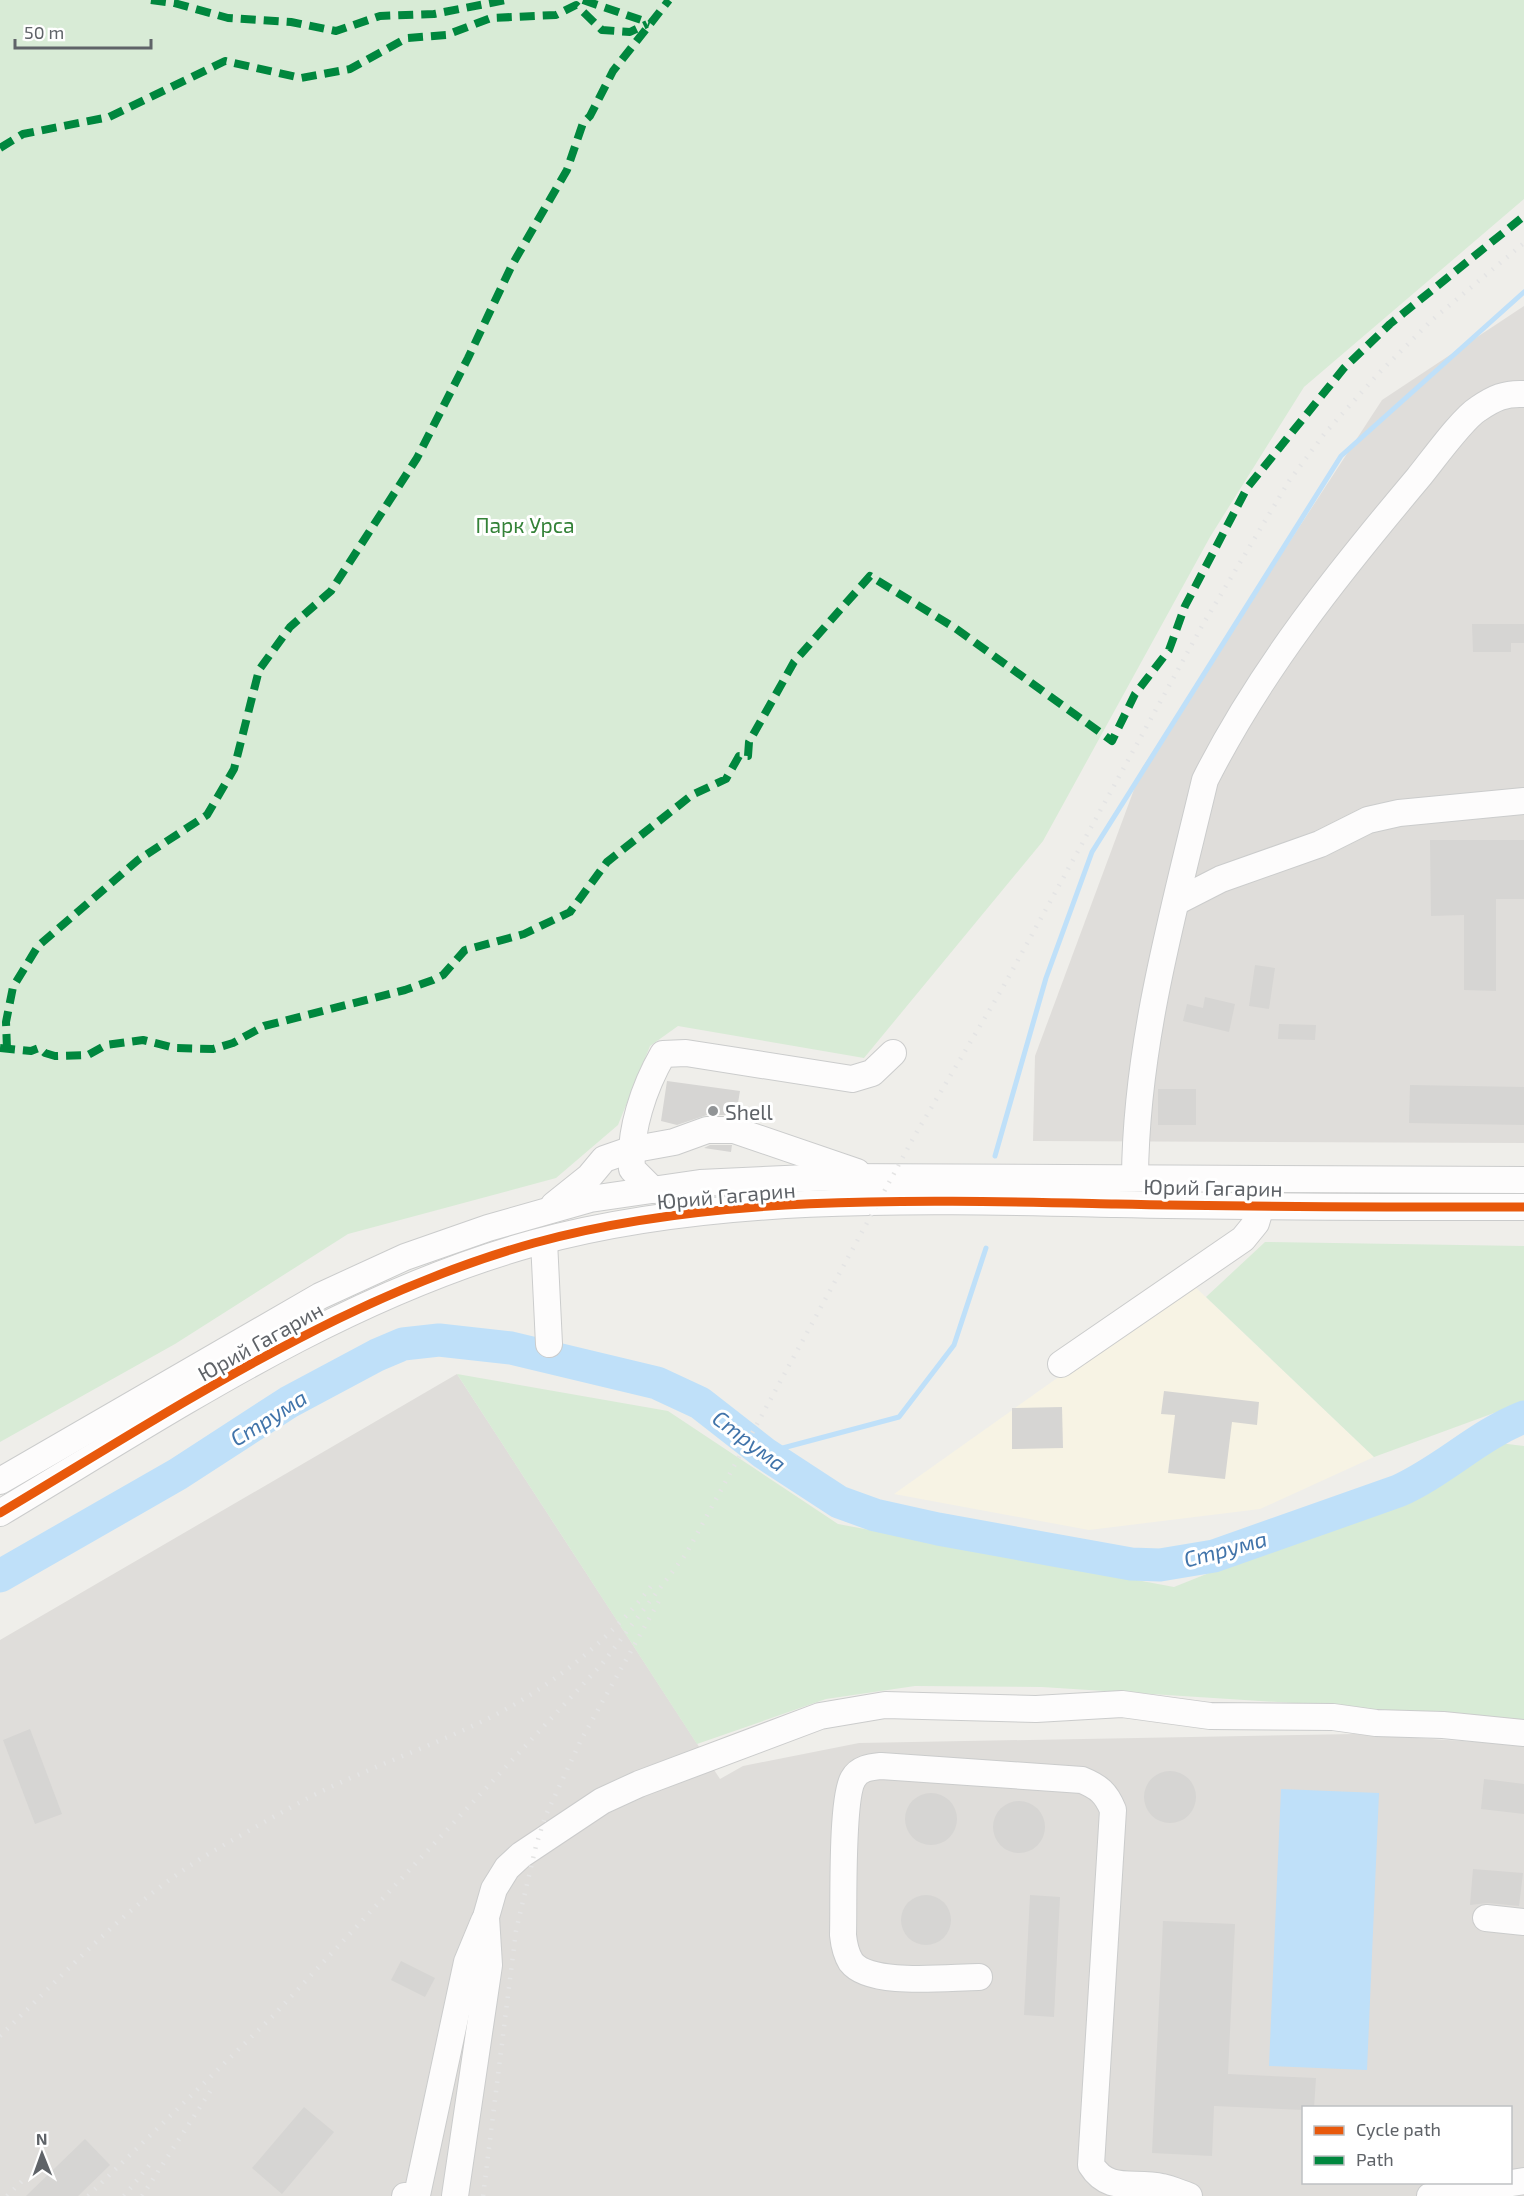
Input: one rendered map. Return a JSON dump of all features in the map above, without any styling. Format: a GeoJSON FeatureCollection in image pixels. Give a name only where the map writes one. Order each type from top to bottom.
{"type":"FeatureCollection","features":[{"type":"Feature","properties":{"kind":"street"},"geometry":{"type":"LineString","coordinates":[[1134,1178],[1135,1120],[1145,1052],[1176,902],[1205,780],[1225,740],[1277,656],[1370,536],[1475,410],[1504,393],[1524,394]]}},
{"type":"Feature","properties":{"kind":"street"},"geometry":{"type":"LineString","coordinates":[[1176,902],[1221,879],[1320,844],[1368,820],[1399,813],[1524,801]]}},
{"type":"Feature","properties":{"kind":"street"},"geometry":{"type":"LineString","coordinates":[[653,1190],[632,1169],[630,1150],[652,1074],[663,1054],[686,1053],[852,1079],[872,1073],[893,1053]]}},
{"type":"Feature","properties":{"kind":"street"},"geometry":{"type":"LineString","coordinates":[[546,1212],[589,1177],[604,1159],[630,1150],[674,1142],[707,1130],[734,1131],[810,1154],[872,1177]]}},
{"type":"Feature","properties":{"kind":"street","name":"Юрий Гагарин"},"geometry":{"type":"LineString","coordinates":[[0,1481],[320,1296],[405,1257],[488,1228],[590,1199],[700,1183],[872,1177],[1524,1180]]}},
{"type":"Feature","properties":{"kind":"street","name":"Юрий Гагарин"},"geometry":{"type":"LineString","coordinates":[[0,1514],[239,1370],[378,1299],[445,1273],[544,1241],[614,1224],[721,1211],[817,1205],[970,1201],[1261,1206],[1524,1207]]}},
{"type":"Feature","properties":{"kind":"street"},"geometry":{"type":"LineString","coordinates":[[1061,1364],[1243,1239],[1256,1223],[1261,1206]]}},
{"type":"Feature","properties":{"kind":"street"},"geometry":{"type":"LineString","coordinates":[[544,1241],[549,1344]]}},
{"type":"Feature","properties":{"kind":"street"},"geometry":{"type":"LineString","coordinates":[[405,2196],[417,2194],[467,1962],[486,1917],[494,1889],[507,1868],[521,1854],[602,1801],[794,1725],[850,1709],[885,1705],[1036,1708],[1122,1704],[1210,1716],[1333,1717],[1376,1723],[1443,1725],[1524,1733]]}},
{"type":"Feature","properties":{"kind":"street"},"geometry":{"type":"LineString","coordinates":[[979,1977],[882,1977],[866,1973],[853,1964],[845,1951],[843,1935],[846,1806],[854,1777],[865,1768],[881,1766],[1082,1780],[1098,1786],[1108,1797],[1113,1810],[1091,2165],[1098,2176],[1110,2183],[1161,2187],[1189,2196]]}},
{"type":"Feature","properties":{"kind":"street"},"geometry":{"type":"LineString","coordinates":[[455,2196],[489,1965],[486,1917]]}},
{"type":"Feature","properties":{"kind":"street"},"geometry":{"type":"LineString","coordinates":[[1486,1918],[1524,1922]]}},
{"type":"Feature","properties":{"kind":"street"},"geometry":{"type":"LineString","coordinates":[[1430,2196],[1505,2184]]}},
{"type":"Feature","properties":{"kind":"shaded area"},"geometry":{"type":"Polygon","coordinates":[[[1524,306],[1524,1143],[1033,1141],[1035,1056],[1142,768],[1382,400],[1524,306]]]}},
{"type":"Feature","properties":{"kind":"shaded area"},"geometry":{"type":"Polygon","coordinates":[[[1191,1283],[1374,1457],[1260,1509],[1089,1530],[894,1494],[1191,1283]]]}},
{"type":"Feature","properties":{"kind":"shaded area"},"geometry":{"type":"Polygon","coordinates":[[[457,1374],[720,1779],[743,1766],[859,1743],[1355,1734],[1524,1745],[1524,2196],[0,2196],[0,1640],[457,1374]]]}},
{"type":"Feature","properties":{"kind":"green space","name":"Парк Урса"},"geometry":{"type":"Polygon","coordinates":[[[0,0],[1524,0],[1524,199],[1304,387],[1210,537],[1043,841],[864,1058],[678,1026],[650,1046],[618,1125],[556,1178],[348,1234],[175,1344],[0,1442],[0,0]]]}},
{"type":"Feature","properties":{"kind":"green space"},"geometry":{"type":"Polygon","coordinates":[[[1265,1242],[1524,1246],[1524,1402],[1374,1457],[1206,1297],[1265,1242]]]}},
{"type":"Feature","properties":{"kind":"green space"},"geometry":{"type":"Polygon","coordinates":[[[457,1374],[668,1411],[838,1524],[1174,1587],[1444,1479],[1499,1443],[1524,1446],[1524,1723],[1340,1706],[1042,1687],[915,1686],[826,1699],[697,1744],[457,1374]]]}},
{"type":"Feature","properties":{"kind":"water"},"geometry":{"type":"Polygon","coordinates":[[[1281,1789],[1379,1793],[1367,2070],[1269,2066],[1281,1789]]]}},
{"type":"Feature","properties":{"kind":"building"},"geometry":{"type":"Polygon","coordinates":[[[1472,624],[1524,624],[1524,643],[1511,643],[1511,652],[1473,652],[1472,624]]]}},
{"type":"Feature","properties":{"kind":"building"},"geometry":{"type":"Polygon","coordinates":[[[1430,840],[1524,840],[1524,899],[1496,899],[1496,991],[1464,990],[1464,915],[1431,916],[1430,840]]]}},
{"type":"Feature","properties":{"kind":"building"},"geometry":{"type":"Polygon","coordinates":[[[1255,965],[1275,968],[1269,1009],[1249,1006],[1255,965]]]}},
{"type":"Feature","properties":{"kind":"building"},"geometry":{"type":"Polygon","coordinates":[[[1205,997],[1235,1004],[1229,1032],[1183,1021],[1187,1004],[1203,1008],[1205,997]]]}},
{"type":"Feature","properties":{"kind":"building"},"geometry":{"type":"Polygon","coordinates":[[[1279,1024],[1316,1025],[1315,1040],[1278,1039],[1279,1024]]]}},
{"type":"Feature","properties":{"kind":"building"},"geometry":{"type":"Polygon","coordinates":[[[667,1081],[740,1091],[736,1115],[707,1115],[677,1125],[661,1121],[667,1081]]]}},
{"type":"Feature","properties":{"kind":"building"},"geometry":{"type":"Polygon","coordinates":[[[1410,1085],[1524,1087],[1524,1125],[1409,1123],[1410,1085]]]}},
{"type":"Feature","properties":{"kind":"building"},"geometry":{"type":"Polygon","coordinates":[[[1158,1089],[1196,1089],[1196,1125],[1158,1125],[1158,1089]]]}},
{"type":"Feature","properties":{"kind":"building"},"geometry":{"type":"Polygon","coordinates":[[[710,1145],[732,1145],[731,1152],[704,1148],[710,1145]]]}},
{"type":"Feature","properties":{"kind":"building"},"geometry":{"type":"Polygon","coordinates":[[[1164,1391],[1259,1402],[1257,1425],[1232,1422],[1225,1479],[1168,1473],[1175,1415],[1161,1414],[1164,1391]]]}},
{"type":"Feature","properties":{"kind":"building"},"geometry":{"type":"Polygon","coordinates":[[[1062,1407],[1063,1448],[1012,1449],[1012,1408],[1062,1407]]]}},
{"type":"Feature","properties":{"kind":"building"},"geometry":{"type":"Polygon","coordinates":[[[30,1729],[62,1814],[35,1824],[3,1740],[30,1729]]]}},
{"type":"Feature","properties":{"kind":"building"},"geometry":{"type":"Polygon","coordinates":[[[1170,1771],[1184,1775],[1192,1783],[1196,1797],[1192,1811],[1184,1819],[1170,1823],[1156,1819],[1148,1811],[1144,1797],[1148,1783],[1156,1775],[1170,1771]]]}},
{"type":"Feature","properties":{"kind":"building"},"geometry":{"type":"Polygon","coordinates":[[[1484,1779],[1524,1784],[1524,1814],[1481,1809],[1484,1779]]]}},
{"type":"Feature","properties":{"kind":"building"},"geometry":{"type":"Polygon","coordinates":[[[926,1793],[936,1793],[950,1800],[957,1819],[950,1838],[936,1845],[926,1845],[916,1841],[909,1834],[905,1824],[905,1814],[909,1804],[916,1797],[926,1793]]]}},
{"type":"Feature","properties":{"kind":"building"},"geometry":{"type":"Polygon","coordinates":[[[1014,1801],[1024,1801],[1038,1808],[1045,1827],[1038,1846],[1024,1853],[1014,1853],[1004,1849],[997,1842],[993,1832],[993,1822],[997,1812],[1004,1805],[1014,1801]]]}},
{"type":"Feature","properties":{"kind":"building"},"geometry":{"type":"Polygon","coordinates":[[[1473,1869],[1523,1873],[1519,1906],[1488,1903],[1470,1905],[1473,1869]]]}},
{"type":"Feature","properties":{"kind":"building"},"geometry":{"type":"Polygon","coordinates":[[[921,1895],[931,1895],[944,1902],[951,1915],[951,1925],[944,1938],[931,1945],[921,1945],[912,1941],[905,1934],[901,1925],[901,1915],[905,1906],[912,1899],[921,1895]]]}},
{"type":"Feature","properties":{"kind":"building"},"geometry":{"type":"Polygon","coordinates":[[[1030,1895],[1060,1897],[1054,2017],[1024,2015],[1030,1895]]]}},
{"type":"Feature","properties":{"kind":"building"},"geometry":{"type":"Polygon","coordinates":[[[1163,1921],[1235,1924],[1228,2074],[1316,2078],[1314,2106],[1302,2106],[1302,2110],[1214,2106],[1212,2156],[1152,2153],[1163,1921]]]}},
{"type":"Feature","properties":{"kind":"building"},"geometry":{"type":"Polygon","coordinates":[[[401,1961],[435,1978],[425,1997],[391,1980],[401,1961]]]}},
{"type":"Feature","properties":{"kind":"building"},"geometry":{"type":"Polygon","coordinates":[[[304,2107],[334,2132],[282,2194],[252,2168],[304,2107]]]}},
{"type":"Feature","properties":{"kind":"building"},"geometry":{"type":"Polygon","coordinates":[[[85,2139],[110,2165],[78,2196],[26,2196],[85,2139]]]}},
{"type":"Feature","properties":{"kind":"waterway"},"geometry":{"type":"LineString","coordinates":[[995,1156],[1046,978],[1092,852],[1341,456],[1524,292]]}},
{"type":"Feature","properties":{"kind":"waterway"},"geometry":{"type":"LineString","coordinates":[[764,1453],[899,1417],[954,1345],[986,1248]]}},
{"type":"Feature","properties":{"kind":"waterway","name":"Струма"},"geometry":{"type":"LineString","coordinates":[[0,1576],[178,1474],[289,1402],[377,1355],[403,1344],[439,1340],[511,1348],[657,1383],[700,1403],[764,1453],[839,1502],[875,1515],[938,1529],[1131,1564],[1160,1565],[1214,1556],[1398,1491],[1430,1474],[1491,1433],[1524,1417]]}},
{"type":"Feature","properties":{"kind":"railway"},"geometry":{"type":"LineString","coordinates":[[88,2196],[273,2016],[602,1664],[686,1554],[915,1135],[1002,989],[1202,626],[1289,481],[1325,433],[1379,373],[1432,320],[1524,243]]}},
{"type":"Feature","properties":{"kind":"railway"},"geometry":{"type":"LineString","coordinates":[[0,2036],[103,1936],[158,1889],[187,1868],[312,1796],[507,1709],[553,1680],[597,1645],[617,1626],[652,1585]]}},
{"type":"Feature","properties":{"kind":"railway"},"geometry":{"type":"LineString","coordinates":[[483,2196],[516,1931],[536,1846],[545,1817],[581,1740],[659,1601]]}},
{"type":"Feature","properties":{"kind":"railway"},"geometry":{"type":"LineString","coordinates":[[142,2196],[213,2087]]}},
{"type":"Feature","properties":{"kind":"railway"},"geometry":{"type":"LineString","coordinates":[[124,2196],[151,2163]]}},
{"type":"Feature","properties":{"kind":"railway"},"geometry":{"type":"LineString","coordinates":[[7,2196],[24,2179]]}},
{"type":"Feature","properties":{"kind":"marked path"},"geometry":{"type":"LineString","coordinates":[[151,0],[174,3],[228,18],[291,22],[336,31],[380,16],[434,14],[506,0]]}},
{"type":"Feature","properties":{"kind":"marked path"},"geometry":{"type":"LineString","coordinates":[[583,0],[650,23]]}},
{"type":"Feature","properties":{"kind":"marked path"},"geometry":{"type":"LineString","coordinates":[[7,1049],[6,1022],[13,987],[38,946],[138,860],[207,815],[234,769],[259,670],[290,627],[331,591],[417,458],[512,265],[567,170],[583,123],[590,116],[613,71],[669,0]]}},
{"type":"Feature","properties":{"kind":"marked path"},"geometry":{"type":"LineString","coordinates":[[0,148],[23,134],[109,117],[225,61],[301,78],[350,69],[407,38],[446,35],[491,18],[556,15],[576,5],[602,30],[630,32],[647,24]]}},
{"type":"Feature","properties":{"kind":"marked path"},"geometry":{"type":"LineString","coordinates":[[0,1048],[31,1051],[39,1048],[55,1056],[88,1055],[106,1045],[143,1040],[175,1048],[213,1049],[233,1043],[264,1026],[405,990],[433,980],[443,975],[465,950],[524,934],[570,912],[607,862],[692,795],[726,779],[739,756],[748,756],[749,742],[794,662],[870,576],[955,628],[1112,741],[1135,694],[1169,650],[1185,606],[1247,488],[1344,368],[1390,324],[1524,216]]}},
{"type":"Feature","properties":{"kind":"cycle path"},"geometry":{"type":"LineString","coordinates":[[0,1513],[193,1397],[325,1325],[462,1266],[534,1243],[603,1227],[675,1215],[748,1208],[897,1201],[1524,1207]]}},
{"type":"Feature","properties":{"kind":"place","name":"Shell"},"geometry":{"type":"Point","coordinates":[713,1111]}}]}
